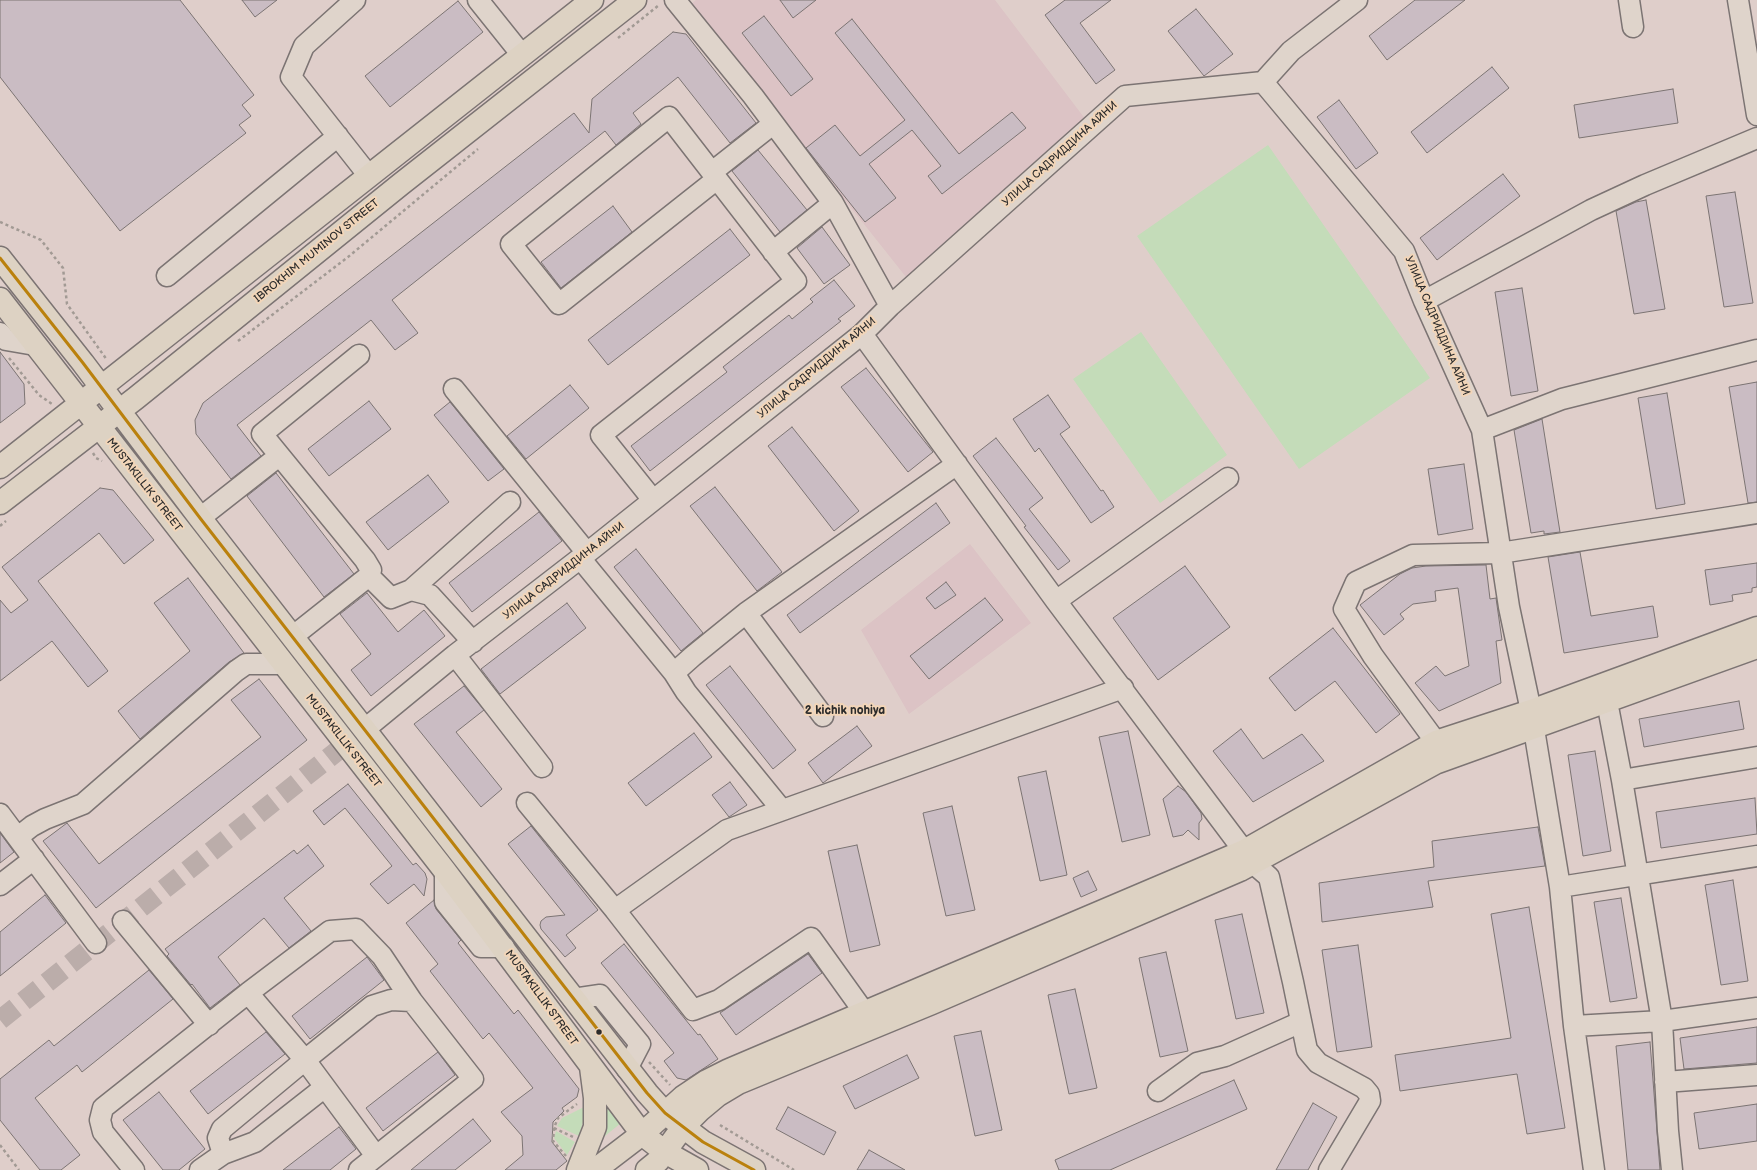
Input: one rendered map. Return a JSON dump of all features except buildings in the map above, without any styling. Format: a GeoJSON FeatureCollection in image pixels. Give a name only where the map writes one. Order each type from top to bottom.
{"type":"FeatureCollection","features":[{"type":"Feature","properties":{"kind":"main road"},"geometry":{"type":"LineString","coordinates":[[0,467],[592,0]]}},
{"type":"Feature","properties":{"kind":"main road","name":"IBROKHIM MUMINOV STREET"},"geometry":{"type":"LineString","coordinates":[[0,503],[635,0]]}},
{"type":"Feature","properties":{"kind":"main road"},"geometry":{"type":"LineString","coordinates":[[0,258],[628,1069],[665,1113],[702,1142],[754,1170]]}},
{"type":"Feature","properties":{"kind":"main road","name":"MUSTAKILLIK STREET"},"geometry":{"type":"LineString","coordinates":[[0,300],[504,947],[642,1134],[665,1152],[697,1170]]}},
{"type":"Feature","properties":{"kind":"main road"},"geometry":{"type":"LineString","coordinates":[[647,1170],[658,1160],[683,1127],[700,1110],[718,1095],[738,1083],[1222,879],[1249,857],[1436,742],[1531,711],[1757,628]]}},
{"type":"Feature","properties":{"kind":"main road"},"geometry":{"type":"LineString","coordinates":[[595,1170],[642,1134],[683,1097],[718,1076],[864,1012],[1249,857],[1434,763],[1757,647]]}},
{"type":"Feature","properties":{"kind":"main road"},"geometry":{"type":"LineString","coordinates":[[574,1166],[595,1127],[591,1066]]}},
{"type":"Feature","properties":{"kind":"street"},"geometry":{"type":"LineString","coordinates":[[355,0],[304,46],[291,77],[369,176]]}},
{"type":"Feature","properties":{"kind":"street"},"geometry":{"type":"LineString","coordinates":[[478,0],[522,55]]}},
{"type":"Feature","properties":{"kind":"street"},"geometry":{"type":"LineString","coordinates":[[675,0],[753,96],[833,204],[890,306]]}},
{"type":"Feature","properties":{"kind":"street"},"geometry":{"type":"LineString","coordinates":[[1263,82],[1291,51],[1357,0]]}},
{"type":"Feature","properties":{"kind":"street"},"geometry":{"type":"LineString","coordinates":[[1629,0],[1634,27]]}},
{"type":"Feature","properties":{"kind":"street"},"geometry":{"type":"LineString","coordinates":[[1738,0],[1757,115]]}},
{"type":"Feature","properties":{"kind":"street","name":"УЛИЦА САДРИДДИНА АЙНИ"},"geometry":{"type":"LineString","coordinates":[[366,729],[455,655],[584,556],[862,334],[890,306],[1125,96],[1263,82],[1404,251],[1424,301],[1482,430],[1509,608],[1531,711],[1560,888],[1574,1026],[1594,1170]]}},
{"type":"Feature","properties":{"kind":"street"},"geometry":{"type":"LineString","coordinates":[[654,500],[601,435],[796,281],[714,176],[669,117],[511,244],[559,304],[714,176],[773,124]]}},
{"type":"Feature","properties":{"kind":"street"},"geometry":{"type":"LineString","coordinates":[[167,276],[338,136]]}},
{"type":"Feature","properties":{"kind":"street"},"geometry":{"type":"LineString","coordinates":[[1424,301],[1591,210],[1757,138]]}},
{"type":"Feature","properties":{"kind":"street"},"geometry":{"type":"LineString","coordinates":[[773,252],[833,204]]}},
{"type":"Feature","properties":{"kind":"street"},"geometry":{"type":"LineString","coordinates":[[0,333],[6,340],[35,345]]}},
{"type":"Feature","properties":{"kind":"street"},"geometry":{"type":"LineString","coordinates":[[862,334],[1056,601],[1249,857],[1269,877],[1306,1050],[1318,1063],[1364,1088],[1369,1094],[1370,1101],[1330,1170]]}},
{"type":"Feature","properties":{"kind":"street"},"geometry":{"type":"LineString","coordinates":[[1482,430],[1562,399],[1757,350]]}},
{"type":"Feature","properties":{"kind":"street"},"geometry":{"type":"LineString","coordinates":[[292,637],[369,576],[371,570],[365,560],[262,434],[359,355]]}},
{"type":"Feature","properties":{"kind":"street"},"geometry":{"type":"LineString","coordinates":[[454,389],[674,673],[686,692],[782,810]]}},
{"type":"Feature","properties":{"kind":"street"},"geometry":{"type":"LineString","coordinates":[[200,518],[279,456]]}},
{"type":"Feature","properties":{"kind":"street"},"geometry":{"type":"LineString","coordinates":[[674,673],[746,613],[957,464]]}},
{"type":"Feature","properties":{"kind":"street"},"geometry":{"type":"LineString","coordinates":[[1056,601],[1228,478]]}},
{"type":"Feature","properties":{"kind":"street"},"geometry":{"type":"LineString","coordinates":[[369,576],[391,598],[411,590],[510,502]]}},
{"type":"Feature","properties":{"kind":"street"},"geometry":{"type":"LineString","coordinates":[[1436,742],[1373,656],[1344,609],[1356,582],[1413,555],[1500,553],[1757,513]]}},
{"type":"Feature","properties":{"kind":"street"},"geometry":{"type":"LineString","coordinates":[[411,590],[430,595],[473,642]]}},
{"type":"Feature","properties":{"kind":"street"},"geometry":{"type":"LineString","coordinates":[[746,613],[823,716]]}},
{"type":"Feature","properties":{"kind":"street"},"geometry":{"type":"LineString","coordinates":[[455,655],[542,767]]}},
{"type":"Feature","properties":{"kind":"street"},"geometry":{"type":"LineString","coordinates":[[18,837],[32,826],[45,819],[83,804],[236,671],[246,664],[283,664]]}},
{"type":"Feature","properties":{"kind":"street"},"geometry":{"type":"LineString","coordinates":[[615,910],[727,830],[1123,688]]}},
{"type":"Feature","properties":{"kind":"street"},"geometry":{"type":"LineString","coordinates":[[1610,712],[1662,1021],[1672,1170]]}},
{"type":"Feature","properties":{"kind":"street"},"geometry":{"type":"LineString","coordinates":[[1622,780],[1757,757]]}},
{"type":"Feature","properties":{"kind":"street"},"geometry":{"type":"LineString","coordinates":[[527,803],[615,910],[694,1010],[719,1000],[811,938],[864,1012]]}},
{"type":"Feature","properties":{"kind":"street"},"geometry":{"type":"LineString","coordinates":[[0,814],[96,943]]}},
{"type":"Feature","properties":{"kind":"street"},"geometry":{"type":"LineString","coordinates":[[1560,888],[1638,874],[1757,856]]}},
{"type":"Feature","properties":{"kind":"street"},"geometry":{"type":"LineString","coordinates":[[0,885],[34,859]]}},
{"type":"Feature","properties":{"kind":"street"},"geometry":{"type":"LineString","coordinates":[[123,921],[209,1025]]}},
{"type":"Feature","properties":{"kind":"street"},"geometry":{"type":"LineString","coordinates":[[134,1170],[103,1132],[100,1120],[103,1108],[248,993],[330,931],[356,929],[382,956],[412,1001],[473,1080],[359,1170]]}},
{"type":"Feature","properties":{"kind":"street"},"geometry":{"type":"LineString","coordinates":[[248,993],[305,1060],[376,1156]]}},
{"type":"Feature","properties":{"kind":"street"},"geometry":{"type":"LineString","coordinates":[[223,1154],[218,1138],[222,1129],[305,1060],[372,1006],[391,1000],[412,1001]]}},
{"type":"Feature","properties":{"kind":"street"},"geometry":{"type":"LineString","coordinates":[[1574,1026],[1662,1021],[1757,1008]]}},
{"type":"Feature","properties":{"kind":"street"},"geometry":{"type":"LineString","coordinates":[[1158,1091],[1198,1063],[1225,1056],[1301,1022]]}},
{"type":"Feature","properties":{"kind":"street"},"geometry":{"type":"LineString","coordinates":[[1665,1082],[1757,1075]]}},
{"type":"Feature","properties":{"kind":"street"},"geometry":{"type":"LineString","coordinates":[[200,1170],[223,1154],[255,1142],[325,1087]]}},
{"type":"Feature","properties":{"kind":"path"},"geometry":{"type":"LineString","coordinates":[[613,42],[665,0]]}},
{"type":"Feature","properties":{"kind":"path"},"geometry":{"type":"LineString","coordinates":[[237,341],[348,257],[483,144]]}},
{"type":"Feature","properties":{"kind":"path"},"geometry":{"type":"LineString","coordinates":[[5,353],[40,395],[52,404],[46,408]]}},
{"type":"Feature","properties":{"kind":"path"},"geometry":{"type":"LineString","coordinates":[[96,458],[103,462]]}},
{"type":"Feature","properties":{"kind":"path"},"geometry":{"type":"LineString","coordinates":[[574,1166],[553,1141],[554,1128],[558,1118],[580,1102]]}},
{"type":"Feature","properties":{"kind":"path"},"geometry":{"type":"LineString","coordinates":[[720,1124],[794,1170]]}},
{"type":"Feature","properties":{"kind":"path"},"geometry":{"type":"LineString","coordinates":[[554,1128],[574,1138]]}},
{"type":"Feature","properties":{"kind":"path"},"geometry":{"type":"LineString","coordinates":[[0,1145],[19,1170]]}},
{"type":"Feature","properties":{"kind":"shaded area"},"geometry":{"type":"Polygon","coordinates":[[[696,0],[995,0],[1086,120],[906,277],[690,5],[696,0]]]}},
{"type":"Feature","properties":{"kind":"shaded area"},"geometry":{"type":"Polygon","coordinates":[[[970,544],[1031,623],[909,714],[861,630],[970,544]]]}},
{"type":"Feature","properties":{"kind":"green space"},"geometry":{"type":"Polygon","coordinates":[[[1268,145],[1430,378],[1299,469],[1137,236],[1268,145]]]}},
{"type":"Feature","properties":{"kind":"green space"},"geometry":{"type":"Polygon","coordinates":[[[1141,332],[1227,455],[1160,503],[1073,379],[1141,332]]]}},
{"type":"Feature","properties":{"kind":"green space"},"geometry":{"type":"Polygon","coordinates":[[[603,1102],[621,1123],[600,1140],[603,1102]]]}},
{"type":"Feature","properties":{"kind":"green space"},"geometry":{"type":"Polygon","coordinates":[[[584,1107],[583,1122],[579,1136],[557,1126],[562,1118],[584,1107]]]}},
{"type":"Feature","properties":{"kind":"green space"},"geometry":{"type":"Polygon","coordinates":[[[556,1131],[575,1142],[567,1155],[554,1138],[556,1131]]]}},
{"type":"Feature","properties":{"kind":"tunnel"},"geometry":{"type":"LineString","coordinates":[[0,1020],[346,744]]}},
{"type":"Feature","properties":{"kind":"transit line"},"geometry":{"type":"LineString","coordinates":[[0,258],[83,363],[200,518],[647,1093],[665,1113],[703,1142],[754,1170]]}},
{"type":"Feature","properties":{"kind":"district","name":"2 kichik nohiya"},"geometry":{"type":"Point","coordinates":[845,711]}}]}
